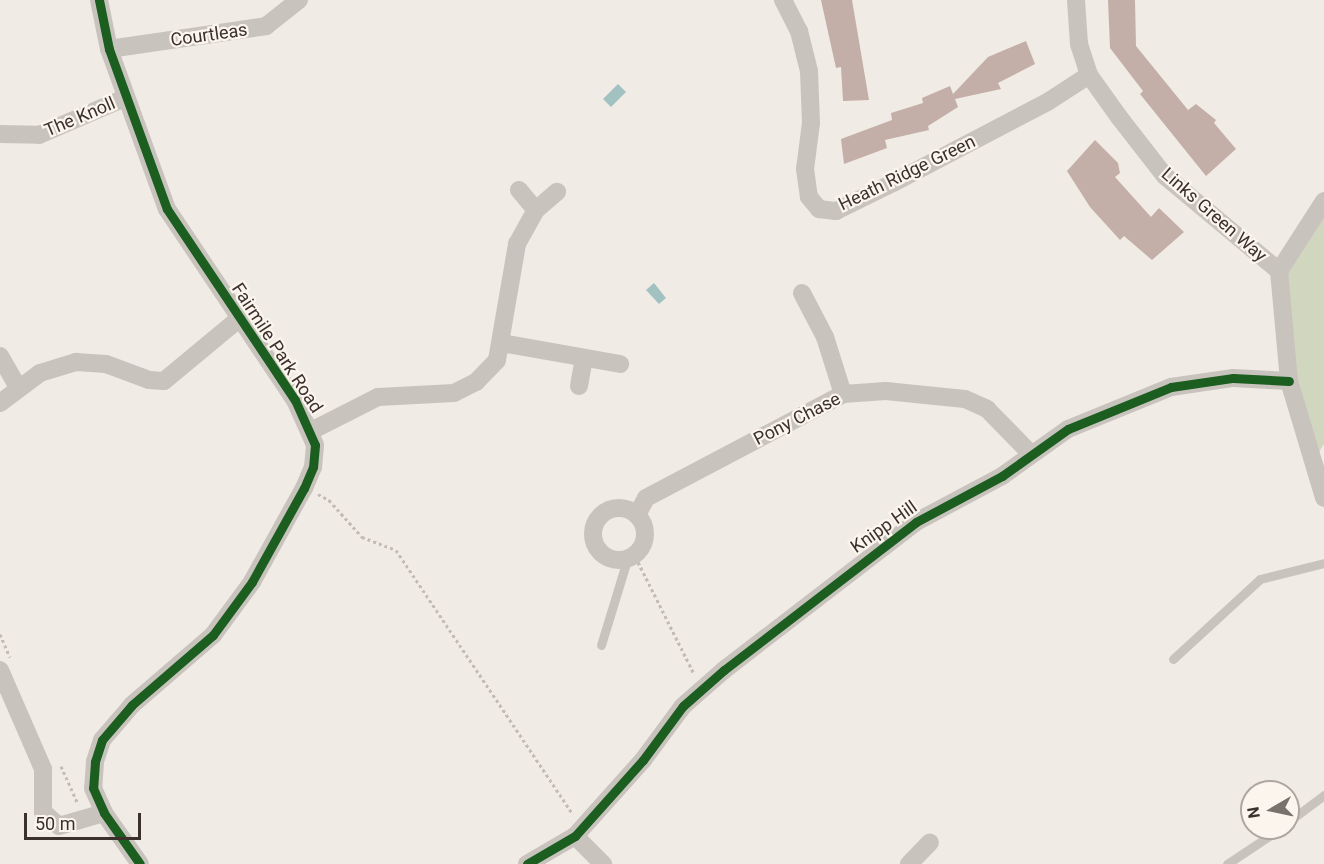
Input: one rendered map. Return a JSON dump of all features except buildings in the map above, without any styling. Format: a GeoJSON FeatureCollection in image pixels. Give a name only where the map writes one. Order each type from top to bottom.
{"type":"FeatureCollection","features":[{"type":"Feature","properties":{"kind":"street","name":"Fairmile Park Road"},"geometry":{"type":"LineString","coordinates":[[99,0],[109,49],[167,209],[240,318],[311,431],[316,455],[304,488],[252,582],[213,635],[132,705],[102,740],[94,762],[93,788],[104,813],[140,864]]}},
{"type":"Feature","properties":{"kind":"street","name":"Courtleas"},"geometry":{"type":"LineString","coordinates":[[109,49],[266,26],[299,0]]}},
{"type":"Feature","properties":{"kind":"street","name":"Heath Ridge Green"},"geometry":{"type":"LineString","coordinates":[[783,0],[799,31],[809,71],[811,123],[805,169],[809,196],[819,209],[836,211],[893,183],[1049,101],[1089,75]]}},
{"type":"Feature","properties":{"kind":"street","name":"Links Green Way"},"geometry":{"type":"LineString","coordinates":[[1076,0],[1079,44],[1089,75],[1166,176],[1279,271]]}},
{"type":"Feature","properties":{"kind":"street","name":"The Knoll"},"geometry":{"type":"LineString","coordinates":[[0,134],[39,135],[125,98]]}},
{"type":"Feature","properties":{"kind":"street"},"geometry":{"type":"LineString","coordinates":[[519,190],[536,210]]}},
{"type":"Feature","properties":{"kind":"street"},"geometry":{"type":"LineString","coordinates":[[311,431],[378,398],[454,393],[476,382],[497,360],[517,244],[536,210],[557,192]]}},
{"type":"Feature","properties":{"kind":"street"},"geometry":{"type":"LineString","coordinates":[[1324,201],[1279,271],[1289,381],[1321,472],[1324,498]]}},
{"type":"Feature","properties":{"kind":"street"},"geometry":{"type":"LineString","coordinates":[[802,294],[825,337],[843,394]]}},
{"type":"Feature","properties":{"kind":"street"},"geometry":{"type":"LineString","coordinates":[[0,403],[18,387],[40,373],[76,362],[106,364],[149,380],[164,381],[240,318]]}},
{"type":"Feature","properties":{"kind":"street"},"geometry":{"type":"LineString","coordinates":[[501,344],[620,364]]}},
{"type":"Feature","properties":{"kind":"street"},"geometry":{"type":"LineString","coordinates":[[0,356],[18,387]]}},
{"type":"Feature","properties":{"kind":"street"},"geometry":{"type":"LineString","coordinates":[[579,387],[584,358]]}},
{"type":"Feature","properties":{"kind":"street","name":"Knipp Hill"},"geometry":{"type":"LineString","coordinates":[[579,832],[683,706],[724,669],[916,522],[1002,476],[1068,429],[1171,387],[1233,378],[1289,381]]}},
{"type":"Feature","properties":{"kind":"street","name":"Pony Chase"},"geometry":{"type":"LineString","coordinates":[[637,515],[646,498],[843,394],[886,391],[965,399],[987,409],[1031,454]]}},
{"type":"Feature","properties":{"kind":"street"},"geometry":{"type":"LineString","coordinates":[[611,509],[629,510],[637,515],[645,537],[631,558],[609,560],[598,552],[593,526],[611,509]]}},
{"type":"Feature","properties":{"kind":"street"},"geometry":{"type":"LineString","coordinates":[[6,666],[44,769],[43,812],[59,826],[104,813]]}},
{"type":"Feature","properties":{"kind":"street"},"geometry":{"type":"LineString","coordinates":[[527,864],[579,832],[603,864]]}},
{"type":"Feature","properties":{"kind":"street"},"geometry":{"type":"LineString","coordinates":[[909,864],[930,842]]}},
{"type":"Feature","properties":{"kind":"lane"},"geometry":{"type":"LineString","coordinates":[[601,645],[631,558]]}},
{"type":"Feature","properties":{"kind":"lane"},"geometry":{"type":"LineString","coordinates":[[1173,659],[1260,579],[1324,562]]}},
{"type":"Feature","properties":{"kind":"lane"},"geometry":{"type":"LineString","coordinates":[[1300,813],[1324,795]]}},
{"type":"Feature","properties":{"kind":"lane"},"geometry":{"type":"LineString","coordinates":[[1227,864],[1263,840]]}},
{"type":"Feature","properties":{"kind":"path"},"geometry":{"type":"LineString","coordinates":[[304,488],[329,500],[362,537],[396,550],[579,832]]}},
{"type":"Feature","properties":{"kind":"path"},"geometry":{"type":"LineString","coordinates":[[631,558],[695,676],[689,685]]}},
{"type":"Feature","properties":{"kind":"path"},"geometry":{"type":"LineString","coordinates":[[0,633],[6,666]]}},
{"type":"Feature","properties":{"kind":"path"},"geometry":{"type":"LineString","coordinates":[[57,757],[86,820]]}},
{"type":"Feature","properties":{"kind":"green space"},"geometry":{"type":"Polygon","coordinates":[[[1324,209],[1324,444],[1317,455],[1296,382],[1286,271],[1324,209]]]}},
{"type":"Feature","properties":{"kind":"water"},"geometry":{"type":"Polygon","coordinates":[[[618,84],[626,92],[611,107],[603,99],[618,84]]]}},
{"type":"Feature","properties":{"kind":"water"},"geometry":{"type":"Polygon","coordinates":[[[654,283],[666,298],[659,304],[646,290],[654,283]]]}},
{"type":"Feature","properties":{"kind":"cycle path"},"geometry":{"type":"LineString","coordinates":[[99,0],[109,49],[167,209],[295,400],[315,445],[313,467],[304,488],[252,582],[213,635],[132,705],[102,740],[95,762],[93,788],[104,813],[140,864]]}},
{"type":"Feature","properties":{"kind":"cycle path"},"geometry":{"type":"LineString","coordinates":[[527,864],[575,836],[643,760],[683,706],[724,670],[916,522],[1002,476],[1068,429],[1171,387],[1233,378],[1289,381]]}}]}
